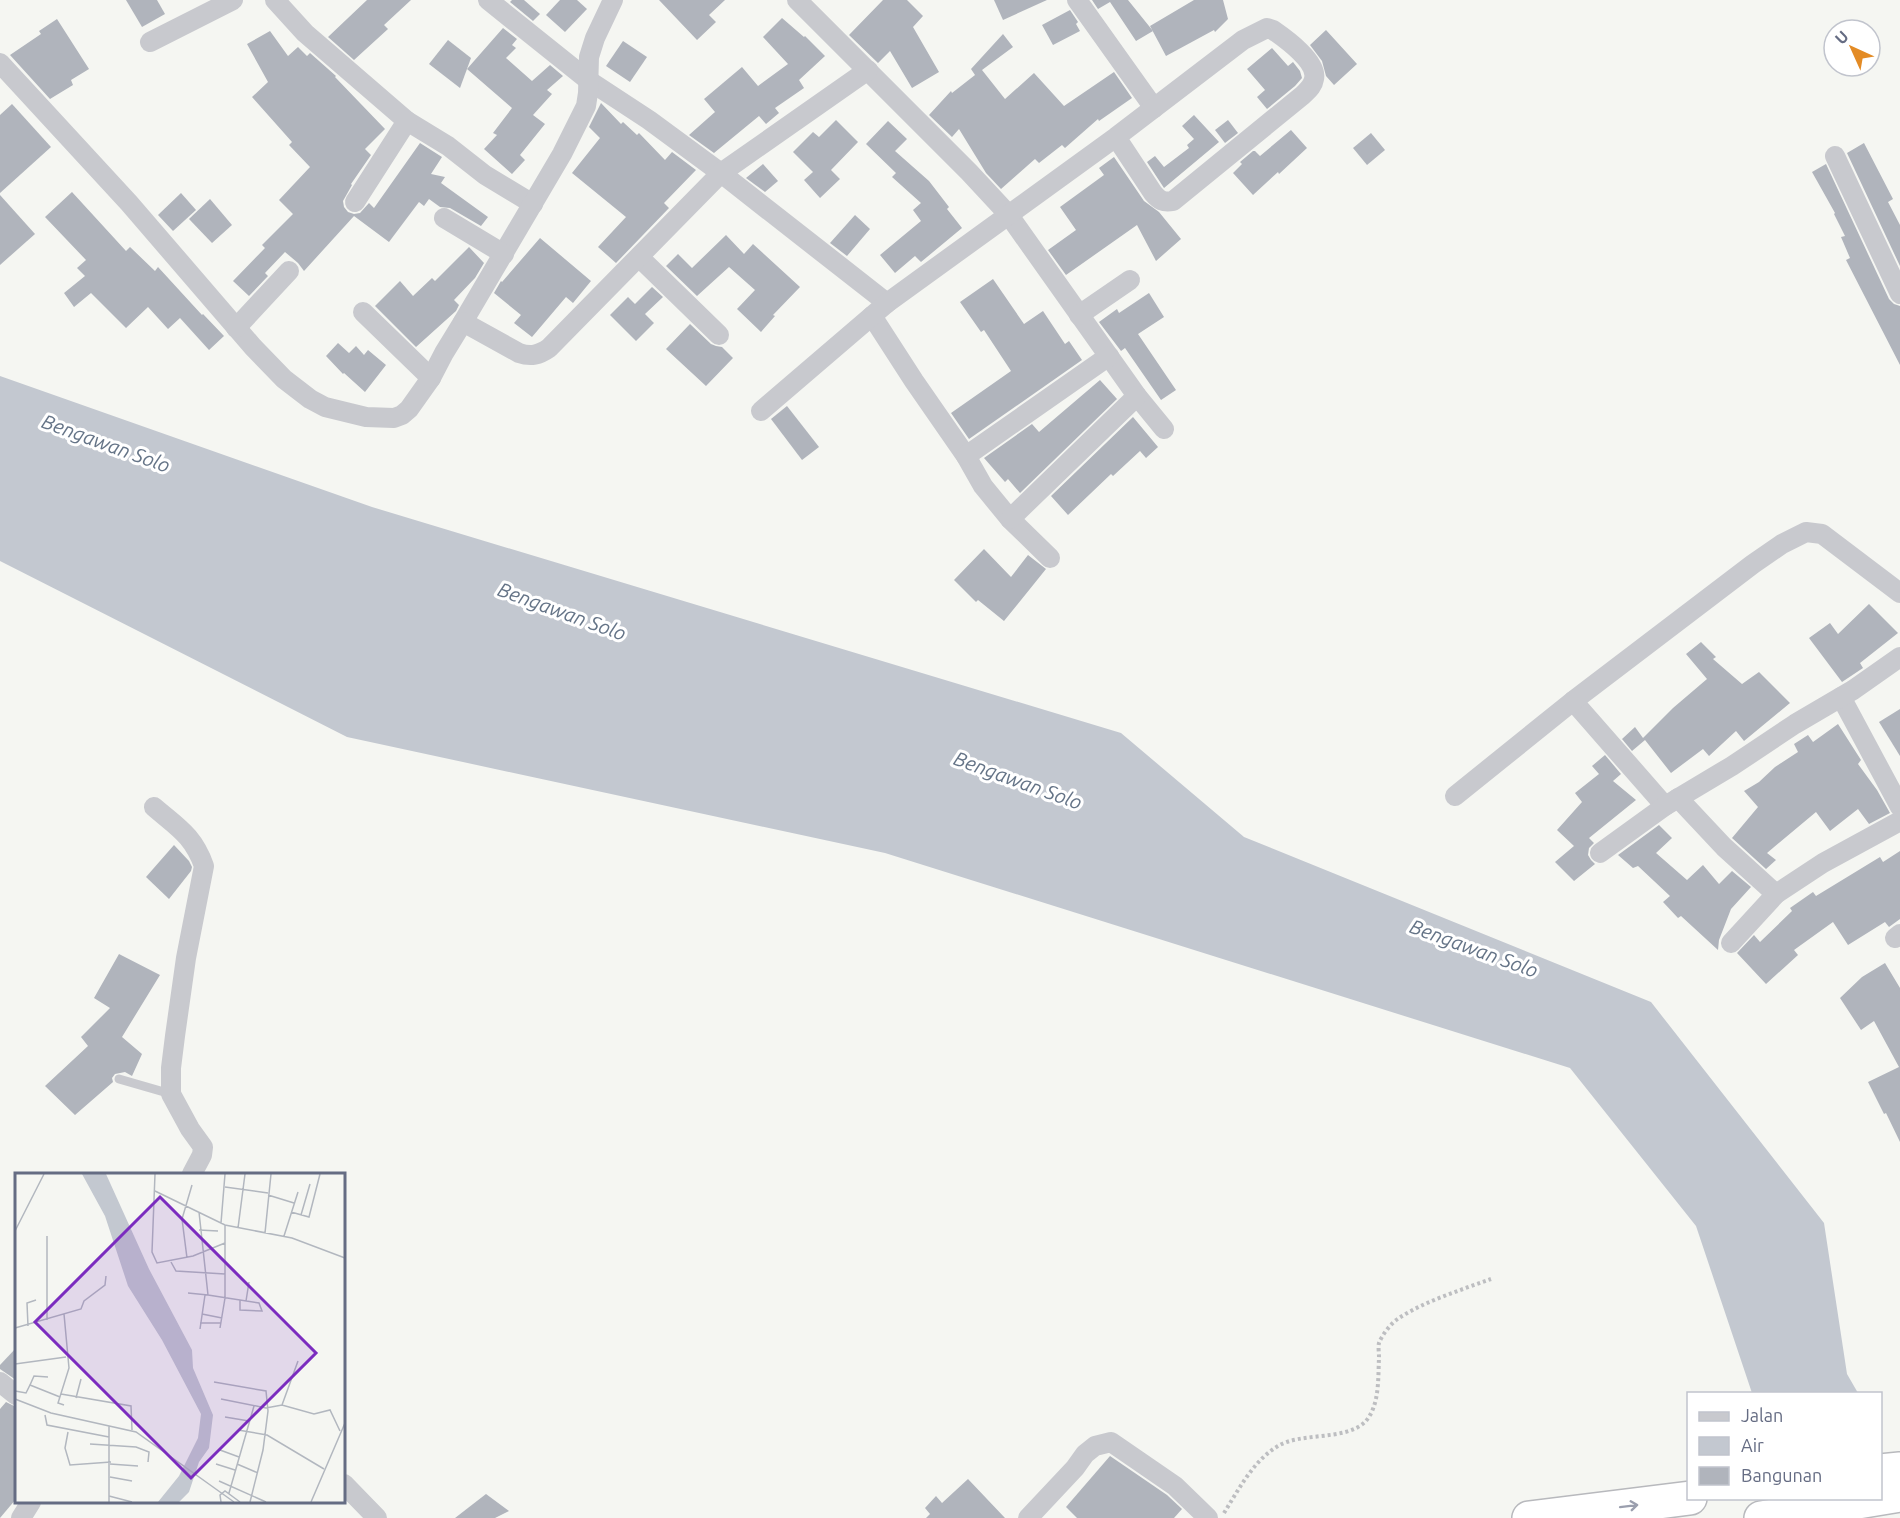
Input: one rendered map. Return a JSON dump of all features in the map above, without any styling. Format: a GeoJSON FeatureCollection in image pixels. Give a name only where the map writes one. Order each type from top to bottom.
{"type":"FeatureCollection","features":[{"type":"Feature","properties":{"kind":"highway"},"geometry":{"type":"LineString","coordinates":[[1882,1472],[1900,1468]]}},
{"type":"Feature","properties":{"kind":"highway"},"geometry":{"type":"LineString","coordinates":[[1882,1499],[1900,1496]]}},
{"type":"Feature","properties":{"kind":"highway"},"geometry":{"type":"LineString","coordinates":[[1529,1518],[1687,1498]]}},
{"type":"Feature","properties":{"kind":"highway"},"geometry":{"type":"LineString","coordinates":[[1761,1518],[1875,1500]]}},
{"type":"Feature","properties":{"kind":"street"},"geometry":{"type":"LineString","coordinates":[[150,42],[233,0]]}},
{"type":"Feature","properties":{"kind":"street"},"geometry":{"type":"LineString","coordinates":[[275,0],[305,33],[407,120],[448,146],[485,175],[533,204]]}},
{"type":"Feature","properties":{"kind":"street"},"geometry":{"type":"LineString","coordinates":[[488,0],[588,80],[649,120],[721,173],[880,310],[914,381],[966,456],[983,486],[1010,519],[1050,558]]}},
{"type":"Feature","properties":{"kind":"street"},"geometry":{"type":"LineString","coordinates":[[0,63],[129,203],[253,347],[298,390],[325,407],[366,417],[394,418],[402,415],[417,400],[431,378],[444,352],[562,154],[586,106],[589,57],[595,38],[614,0]]}},
{"type":"Feature","properties":{"kind":"street"},"geometry":{"type":"LineString","coordinates":[[797,0],[1008,214],[1137,396],[1164,429]]}},
{"type":"Feature","properties":{"kind":"street"},"geometry":{"type":"LineString","coordinates":[[1077,0],[1154,108]]}},
{"type":"Feature","properties":{"kind":"street"},"geometry":{"type":"LineString","coordinates":[[760,411],[880,310],[1243,40],[1267,28],[1280,35],[1305,57],[1313,69],[1315,78],[1304,95],[1173,201],[1160,200],[1153,193],[1116,136]]}},
{"type":"Feature","properties":{"kind":"street"},"geometry":{"type":"LineString","coordinates":[[463,322],[527,356],[536,355],[549,348],[640,258],[721,173],[868,70]]}},
{"type":"Feature","properties":{"kind":"street"},"geometry":{"type":"LineString","coordinates":[[355,202],[407,120]]}},
{"type":"Feature","properties":{"kind":"street"},"geometry":{"type":"LineString","coordinates":[[1835,156],[1900,294]]}},
{"type":"Feature","properties":{"kind":"street"},"geometry":{"type":"LineString","coordinates":[[444,218],[504,254]]}},
{"type":"Feature","properties":{"kind":"street"},"geometry":{"type":"LineString","coordinates":[[640,258],[719,335]]}},
{"type":"Feature","properties":{"kind":"street"},"geometry":{"type":"LineString","coordinates":[[236,328],[289,271]]}},
{"type":"Feature","properties":{"kind":"street"},"geometry":{"type":"LineString","coordinates":[[1079,315],[1130,280]]}},
{"type":"Feature","properties":{"kind":"street"},"geometry":{"type":"LineString","coordinates":[[363,312],[431,378]]}},
{"type":"Feature","properties":{"kind":"street"},"geometry":{"type":"LineString","coordinates":[[966,456],[1109,356]]}},
{"type":"Feature","properties":{"kind":"street"},"geometry":{"type":"LineString","coordinates":[[1010,519],[1137,396]]}},
{"type":"Feature","properties":{"kind":"street"},"geometry":{"type":"LineString","coordinates":[[1455,796],[1573,701],[1753,564],[1782,544],[1806,532],[1822,534],[1900,593]]}},
{"type":"Feature","properties":{"kind":"street"},"geometry":{"type":"LineString","coordinates":[[1600,852],[1672,802],[1841,697],[1900,657]]}},
{"type":"Feature","properties":{"kind":"street"},"geometry":{"type":"LineString","coordinates":[[1841,697],[1900,807]]}},
{"type":"Feature","properties":{"kind":"street"},"geometry":{"type":"LineString","coordinates":[[1573,701],[1672,802],[1776,894]]}},
{"type":"Feature","properties":{"kind":"street"},"geometry":{"type":"LineString","coordinates":[[154,807],[192,840],[204,866],[184,969],[172,1057],[171,1094],[190,1129],[203,1147],[202,1155],[193,1173]]}},
{"type":"Feature","properties":{"kind":"street"},"geometry":{"type":"LineString","coordinates":[[1731,943],[1776,894],[1823,863],[1900,821]]}},
{"type":"Feature","properties":{"kind":"street"},"geometry":{"type":"LineString","coordinates":[[0,1382],[15,1394]]}},
{"type":"Feature","properties":{"kind":"street"},"geometry":{"type":"LineString","coordinates":[[1028,1518],[1075,1468],[1085,1454],[1095,1446],[1111,1442],[1175,1486],[1208,1518]]}},
{"type":"Feature","properties":{"kind":"street"},"geometry":{"type":"LineString","coordinates":[[345,1485],[377,1518]]}},
{"type":"Feature","properties":{"kind":"street"},"geometry":{"type":"LineString","coordinates":[[21,1518],[30,1503]]}},
{"type":"Feature","properties":{"kind":"lane"},"geometry":{"type":"LineString","coordinates":[[119,1079],[171,1094]]}},
{"type":"Feature","properties":{"kind":"path"},"geometry":{"type":"LineString","coordinates":[[1222,1518],[1244,1479],[1279,1445],[1351,1431],[1364,1423],[1370,1415],[1377,1395],[1379,1343],[1398,1318],[1491,1279]]}},
{"type":"Feature","properties":{"kind":"water","name":"Bengawan Solo"},"geometry":{"type":"Polygon","coordinates":[[[0,376],[372,507],[1121,733],[1244,837],[1651,1002],[1824,1223],[1847,1374],[1857,1392],[1752,1392],[1696,1226],[1570,1068],[885,853],[347,737],[0,561],[0,376]]]}},
{"type":"Feature","properties":{"kind":"building"},"geometry":{"type":"Polygon","coordinates":[[[126,0],[157,0],[165,14],[142,27],[126,0]]]}},
{"type":"Feature","properties":{"kind":"building"},"geometry":{"type":"Polygon","coordinates":[[[367,0],[411,0],[384,25],[388,29],[354,60],[328,37],[367,0]]]}},
{"type":"Feature","properties":{"kind":"building"},"geometry":{"type":"Polygon","coordinates":[[[524,0],[540,14],[533,21],[510,2],[524,0]]]}},
{"type":"Feature","properties":{"kind":"building"},"geometry":{"type":"Polygon","coordinates":[[[560,0],[577,0],[587,9],[565,32],[546,15],[560,0]]]}},
{"type":"Feature","properties":{"kind":"building"},"geometry":{"type":"Polygon","coordinates":[[[659,0],[725,0],[709,15],[716,22],[697,40],[659,0]]]}},
{"type":"Feature","properties":{"kind":"building"},"geometry":{"type":"Polygon","coordinates":[[[883,0],[907,0],[923,16],[913,27],[939,72],[912,88],[890,51],[878,63],[849,35],[883,0]]]}},
{"type":"Feature","properties":{"kind":"building"},"geometry":{"type":"Polygon","coordinates":[[[994,0],[1047,0],[1003,20],[994,0]]]}},
{"type":"Feature","properties":{"kind":"building"},"geometry":{"type":"Polygon","coordinates":[[[1092,0],[1128,0],[1153,31],[1136,41],[1110,2],[1098,9],[1092,0]]]}},
{"type":"Feature","properties":{"kind":"building"},"geometry":{"type":"Polygon","coordinates":[[[1194,0],[1223,0],[1228,19],[1215,32],[1214,30],[1166,56],[1150,26],[1194,0]]]}},
{"type":"Feature","properties":{"kind":"building"},"geometry":{"type":"Polygon","coordinates":[[[1070,10],[1078,22],[1076,24],[1080,31],[1053,45],[1042,25],[1070,10]]]}},
{"type":"Feature","properties":{"kind":"building"},"geometry":{"type":"Polygon","coordinates":[[[782,18],[825,56],[799,80],[804,88],[775,108],[779,113],[766,124],[759,116],[714,153],[689,135],[715,112],[704,99],[742,67],[758,86],[788,64],[763,37],[782,18]]]}},
{"type":"Feature","properties":{"kind":"building"},"geometry":{"type":"Polygon","coordinates":[[[57,19],[89,69],[71,80],[73,85],[50,99],[10,55],[41,34],[39,31],[57,19]]]}},
{"type":"Feature","properties":{"kind":"building"},"geometry":{"type":"Polygon","coordinates":[[[503,28],[517,39],[512,45],[516,48],[506,58],[532,81],[550,65],[563,76],[547,90],[552,94],[533,115],[545,124],[520,155],[525,160],[512,174],[484,149],[497,135],[493,133],[512,108],[467,69],[503,28]]]}},
{"type":"Feature","properties":{"kind":"building"},"geometry":{"type":"Polygon","coordinates":[[[1326,30],[1357,64],[1334,85],[1326,76],[1322,61],[1310,45],[1326,30]]]}},
{"type":"Feature","properties":{"kind":"building"},"geometry":{"type":"Polygon","coordinates":[[[270,31],[288,56],[298,47],[307,56],[310,53],[336,76],[385,129],[365,149],[371,155],[351,184],[343,201],[348,212],[360,213],[369,203],[374,208],[420,143],[442,157],[431,174],[445,177],[441,183],[488,217],[481,226],[450,208],[440,207],[429,199],[424,206],[419,202],[389,242],[354,216],[304,271],[285,252],[265,273],[268,276],[249,296],[233,281],[265,248],[262,245],[293,214],[279,200],[310,167],[289,145],[292,142],[252,97],[268,82],[247,44],[270,31]]]}},
{"type":"Feature","properties":{"kind":"building"},"geometry":{"type":"Polygon","coordinates":[[[1003,34],[1013,47],[982,70],[1005,99],[1034,73],[1064,106],[1114,72],[1132,98],[1099,121],[1098,119],[1065,148],[1062,145],[1039,163],[1035,159],[1001,189],[986,173],[959,129],[952,137],[929,115],[951,91],[952,93],[975,75],[971,69],[1003,34]]]}},
{"type":"Feature","properties":{"kind":"building"},"geometry":{"type":"Polygon","coordinates":[[[448,40],[471,58],[460,88],[429,64],[448,40]]]}},
{"type":"Feature","properties":{"kind":"building"},"geometry":{"type":"Polygon","coordinates":[[[623,41],[647,57],[630,82],[606,66],[623,41]]]}},
{"type":"Feature","properties":{"kind":"building"},"geometry":{"type":"Polygon","coordinates":[[[1272,48],[1288,66],[1293,62],[1302,78],[1267,109],[1257,97],[1265,90],[1247,69],[1272,48]]]}},
{"type":"Feature","properties":{"kind":"building"},"geometry":{"type":"Polygon","coordinates":[[[601,103],[621,124],[623,122],[637,135],[639,133],[665,160],[672,152],[696,170],[664,203],[669,208],[616,263],[598,247],[626,217],[572,173],[600,138],[589,127],[601,103]]]}},
{"type":"Feature","properties":{"kind":"building"},"geometry":{"type":"Polygon","coordinates":[[[12,104],[51,147],[0,193],[0,115],[12,104]]]}},
{"type":"Feature","properties":{"kind":"building"},"geometry":{"type":"Polygon","coordinates":[[[1194,115],[1219,142],[1164,188],[1147,162],[1155,156],[1164,167],[1189,148],[1187,145],[1194,139],[1182,126],[1194,115]]]}},
{"type":"Feature","properties":{"kind":"building"},"geometry":{"type":"Polygon","coordinates":[[[836,120],[858,142],[831,170],[840,179],[820,198],[804,180],[813,172],[793,152],[813,132],[819,137],[836,120]]]}},
{"type":"Feature","properties":{"kind":"building"},"geometry":{"type":"Polygon","coordinates":[[[1228,120],[1238,133],[1225,143],[1215,130],[1228,120]]]}},
{"type":"Feature","properties":{"kind":"building"},"geometry":{"type":"Polygon","coordinates":[[[888,121],[907,139],[895,151],[929,181],[962,228],[921,262],[915,256],[895,273],[880,255],[921,221],[913,210],[921,203],[892,177],[896,173],[866,144],[888,121]]]}},
{"type":"Feature","properties":{"kind":"building"},"geometry":{"type":"Polygon","coordinates":[[[1291,130],[1307,148],[1253,195],[1233,173],[1242,164],[1240,162],[1253,151],[1260,156],[1291,130]]]}},
{"type":"Feature","properties":{"kind":"building"},"geometry":{"type":"Polygon","coordinates":[[[1371,133],[1385,150],[1367,165],[1353,148],[1371,133]]]}},
{"type":"Feature","properties":{"kind":"building"},"geometry":{"type":"Polygon","coordinates":[[[1864,143],[1893,199],[1888,202],[1900,225],[1900,266],[1847,153],[1864,143]]]}},
{"type":"Feature","properties":{"kind":"building"},"geometry":{"type":"Polygon","coordinates":[[[1114,157],[1144,201],[1159,212],[1181,239],[1156,261],[1137,225],[1066,275],[1048,250],[1076,230],[1060,207],[1104,175],[1099,168],[1114,157]]]}},
{"type":"Feature","properties":{"kind":"building"},"geometry":{"type":"Polygon","coordinates":[[[763,164],[778,181],[765,192],[746,178],[763,164]]]}},
{"type":"Feature","properties":{"kind":"building"},"geometry":{"type":"Polygon","coordinates":[[[1826,164],[1889,299],[1900,306],[1900,365],[1846,260],[1850,258],[1841,237],[1845,236],[1812,172],[1826,164]]]}},
{"type":"Feature","properties":{"kind":"building"},"geometry":{"type":"Polygon","coordinates":[[[72,192],[126,251],[130,247],[155,271],[158,267],[224,336],[209,350],[180,318],[168,329],[148,307],[126,328],[91,293],[74,307],[64,293],[85,276],[77,268],[86,260],[45,217],[72,192]]]}},
{"type":"Feature","properties":{"kind":"building"},"geometry":{"type":"Polygon","coordinates":[[[181,193],[196,210],[173,231],[158,215],[181,193]]]}},
{"type":"Feature","properties":{"kind":"building"},"geometry":{"type":"Polygon","coordinates":[[[0,195],[35,234],[0,265],[0,195]]]}},
{"type":"Feature","properties":{"kind":"building"},"geometry":{"type":"Polygon","coordinates":[[[210,199],[232,225],[212,243],[189,219],[210,199]]]}},
{"type":"Feature","properties":{"kind":"building"},"geometry":{"type":"Polygon","coordinates":[[[855,215],[870,229],[847,256],[830,243],[855,215]]]}},
{"type":"Feature","properties":{"kind":"building"},"geometry":{"type":"Polygon","coordinates":[[[726,235],[744,254],[753,244],[800,287],[773,315],[775,316],[761,332],[737,309],[755,290],[729,267],[697,296],[666,266],[678,254],[692,268],[726,235]]]}},
{"type":"Feature","properties":{"kind":"building"},"geometry":{"type":"Polygon","coordinates":[[[540,238],[591,281],[573,303],[566,297],[532,337],[514,323],[521,315],[494,293],[501,281],[540,238]]]}},
{"type":"Feature","properties":{"kind":"building"},"geometry":{"type":"Polygon","coordinates":[[[469,247],[484,263],[475,278],[454,300],[459,305],[456,311],[416,347],[375,306],[400,281],[413,296],[432,278],[435,281],[469,247]]]}},
{"type":"Feature","properties":{"kind":"building"},"geometry":{"type":"Polygon","coordinates":[[[993,279],[1024,324],[1043,311],[1065,344],[1069,341],[1082,360],[969,439],[951,413],[1011,371],[984,330],[981,332],[960,302],[993,279]]]}},
{"type":"Feature","properties":{"kind":"building"},"geometry":{"type":"Polygon","coordinates":[[[652,287],[663,297],[645,314],[654,323],[636,341],[610,315],[628,297],[635,304],[652,287]]]}},
{"type":"Feature","properties":{"kind":"building"},"geometry":{"type":"Polygon","coordinates":[[[1149,293],[1164,317],[1138,334],[1176,390],[1161,400],[1125,348],[1121,351],[1099,322],[1117,309],[1119,313],[1149,293]]]}},
{"type":"Feature","properties":{"kind":"building"},"geometry":{"type":"Polygon","coordinates":[[[690,324],[711,344],[722,347],[733,358],[706,386],[666,349],[690,324]]]}},
{"type":"Feature","properties":{"kind":"building"},"geometry":{"type":"Polygon","coordinates":[[[338,343],[349,353],[356,346],[364,355],[368,350],[386,365],[365,392],[326,356],[338,343]]]}},
{"type":"Feature","properties":{"kind":"building"},"geometry":{"type":"Polygon","coordinates":[[[1100,380],[1117,399],[1020,493],[1008,479],[1005,482],[984,458],[1032,424],[1039,432],[1100,380]]]}},
{"type":"Feature","properties":{"kind":"building"},"geometry":{"type":"Polygon","coordinates":[[[787,406],[819,447],[802,460],[771,419],[787,406]]]}},
{"type":"Feature","properties":{"kind":"building"},"geometry":{"type":"Polygon","coordinates":[[[1133,417],[1158,447],[1146,458],[1140,451],[1113,476],[1111,474],[1068,515],[1051,496],[1133,417]]]}},
{"type":"Feature","properties":{"kind":"building"},"geometry":{"type":"Polygon","coordinates":[[[984,549],[1011,577],[1028,555],[1046,569],[1004,621],[978,600],[976,602],[954,580],[984,549]]]}},
{"type":"Feature","properties":{"kind":"building"},"geometry":{"type":"Polygon","coordinates":[[[1869,604],[1898,633],[1860,663],[1863,668],[1842,682],[1809,638],[1830,623],[1838,634],[1869,604]]]}},
{"type":"Feature","properties":{"kind":"building"},"geometry":{"type":"Polygon","coordinates":[[[1701,642],[1716,657],[1713,659],[1742,684],[1759,672],[1790,703],[1744,741],[1736,731],[1709,756],[1703,749],[1671,773],[1645,740],[1632,751],[1622,739],[1635,727],[1643,738],[1707,679],[1686,654],[1701,642]]]}},
{"type":"Feature","properties":{"kind":"building"},"geometry":{"type":"Polygon","coordinates":[[[1900,709],[1900,756],[1879,722],[1900,709]]]}},
{"type":"Feature","properties":{"kind":"building"},"geometry":{"type":"Polygon","coordinates":[[[1838,724],[1861,760],[1858,764],[1890,813],[1869,824],[1858,809],[1830,831],[1816,812],[1767,853],[1776,860],[1766,869],[1732,838],[1758,807],[1744,791],[1798,752],[1794,744],[1808,735],[1813,742],[1838,724]]]}},
{"type":"Feature","properties":{"kind":"building"},"geometry":{"type":"Polygon","coordinates":[[[1605,755],[1621,774],[1613,781],[1636,800],[1589,838],[1594,843],[1589,848],[1588,855],[1595,864],[1574,881],[1555,862],[1574,846],[1557,830],[1582,802],[1575,793],[1599,774],[1592,766],[1605,755]]]}},
{"type":"Feature","properties":{"kind":"building"},"geometry":{"type":"Polygon","coordinates":[[[1659,825],[1672,838],[1656,853],[1687,880],[1703,865],[1719,884],[1732,871],[1751,887],[1731,909],[1719,940],[1718,950],[1681,916],[1678,918],[1663,902],[1670,896],[1638,866],[1633,868],[1618,855],[1659,825]]]}},
{"type":"Feature","properties":{"kind":"building"},"geometry":{"type":"Polygon","coordinates":[[[174,845],[192,867],[169,899],[146,877],[174,845]]]}},
{"type":"Feature","properties":{"kind":"building"},"geometry":{"type":"Polygon","coordinates":[[[1900,851],[1900,919],[1889,927],[1885,922],[1848,945],[1833,922],[1794,950],[1798,955],[1766,984],[1737,953],[1754,935],[1760,942],[1792,911],[1790,908],[1813,892],[1816,896],[1880,857],[1883,862],[1900,851]]]}},
{"type":"Feature","properties":{"kind":"building"},"geometry":{"type":"Polygon","coordinates":[[[119,954],[160,975],[122,1037],[142,1054],[132,1076],[125,1072],[115,1074],[112,1078],[113,1082],[75,1115],[45,1086],[88,1046],[81,1037],[110,1008],[94,998],[119,954]]]}},
{"type":"Feature","properties":{"kind":"building"},"geometry":{"type":"Polygon","coordinates":[[[1885,963],[1900,988],[1900,1142],[1868,1082],[1899,1067],[1874,1021],[1861,1030],[1840,998],[1862,977],[1885,963]]]}},
{"type":"Feature","properties":{"kind":"building"},"geometry":{"type":"Polygon","coordinates":[[[15,1349],[15,1379],[0,1369],[0,1365],[15,1349]]]}},
{"type":"Feature","properties":{"kind":"building"},"geometry":{"type":"Polygon","coordinates":[[[6,1402],[15,1406],[15,1500],[0,1518],[0,1409],[6,1402]]]}},
{"type":"Feature","properties":{"kind":"building"},"geometry":{"type":"Polygon","coordinates":[[[1110,1456],[1167,1495],[1182,1509],[1174,1518],[1077,1518],[1066,1507],[1110,1456]]]}},
{"type":"Feature","properties":{"kind":"building"},"geometry":{"type":"Polygon","coordinates":[[[968,1479],[1005,1518],[926,1518],[930,1514],[925,1508],[936,1496],[942,1503],[968,1479]]]}},
{"type":"Feature","properties":{"kind":"building"},"geometry":{"type":"Polygon","coordinates":[[[486,1494],[509,1511],[495,1518],[455,1518],[486,1494]]]}}]}
